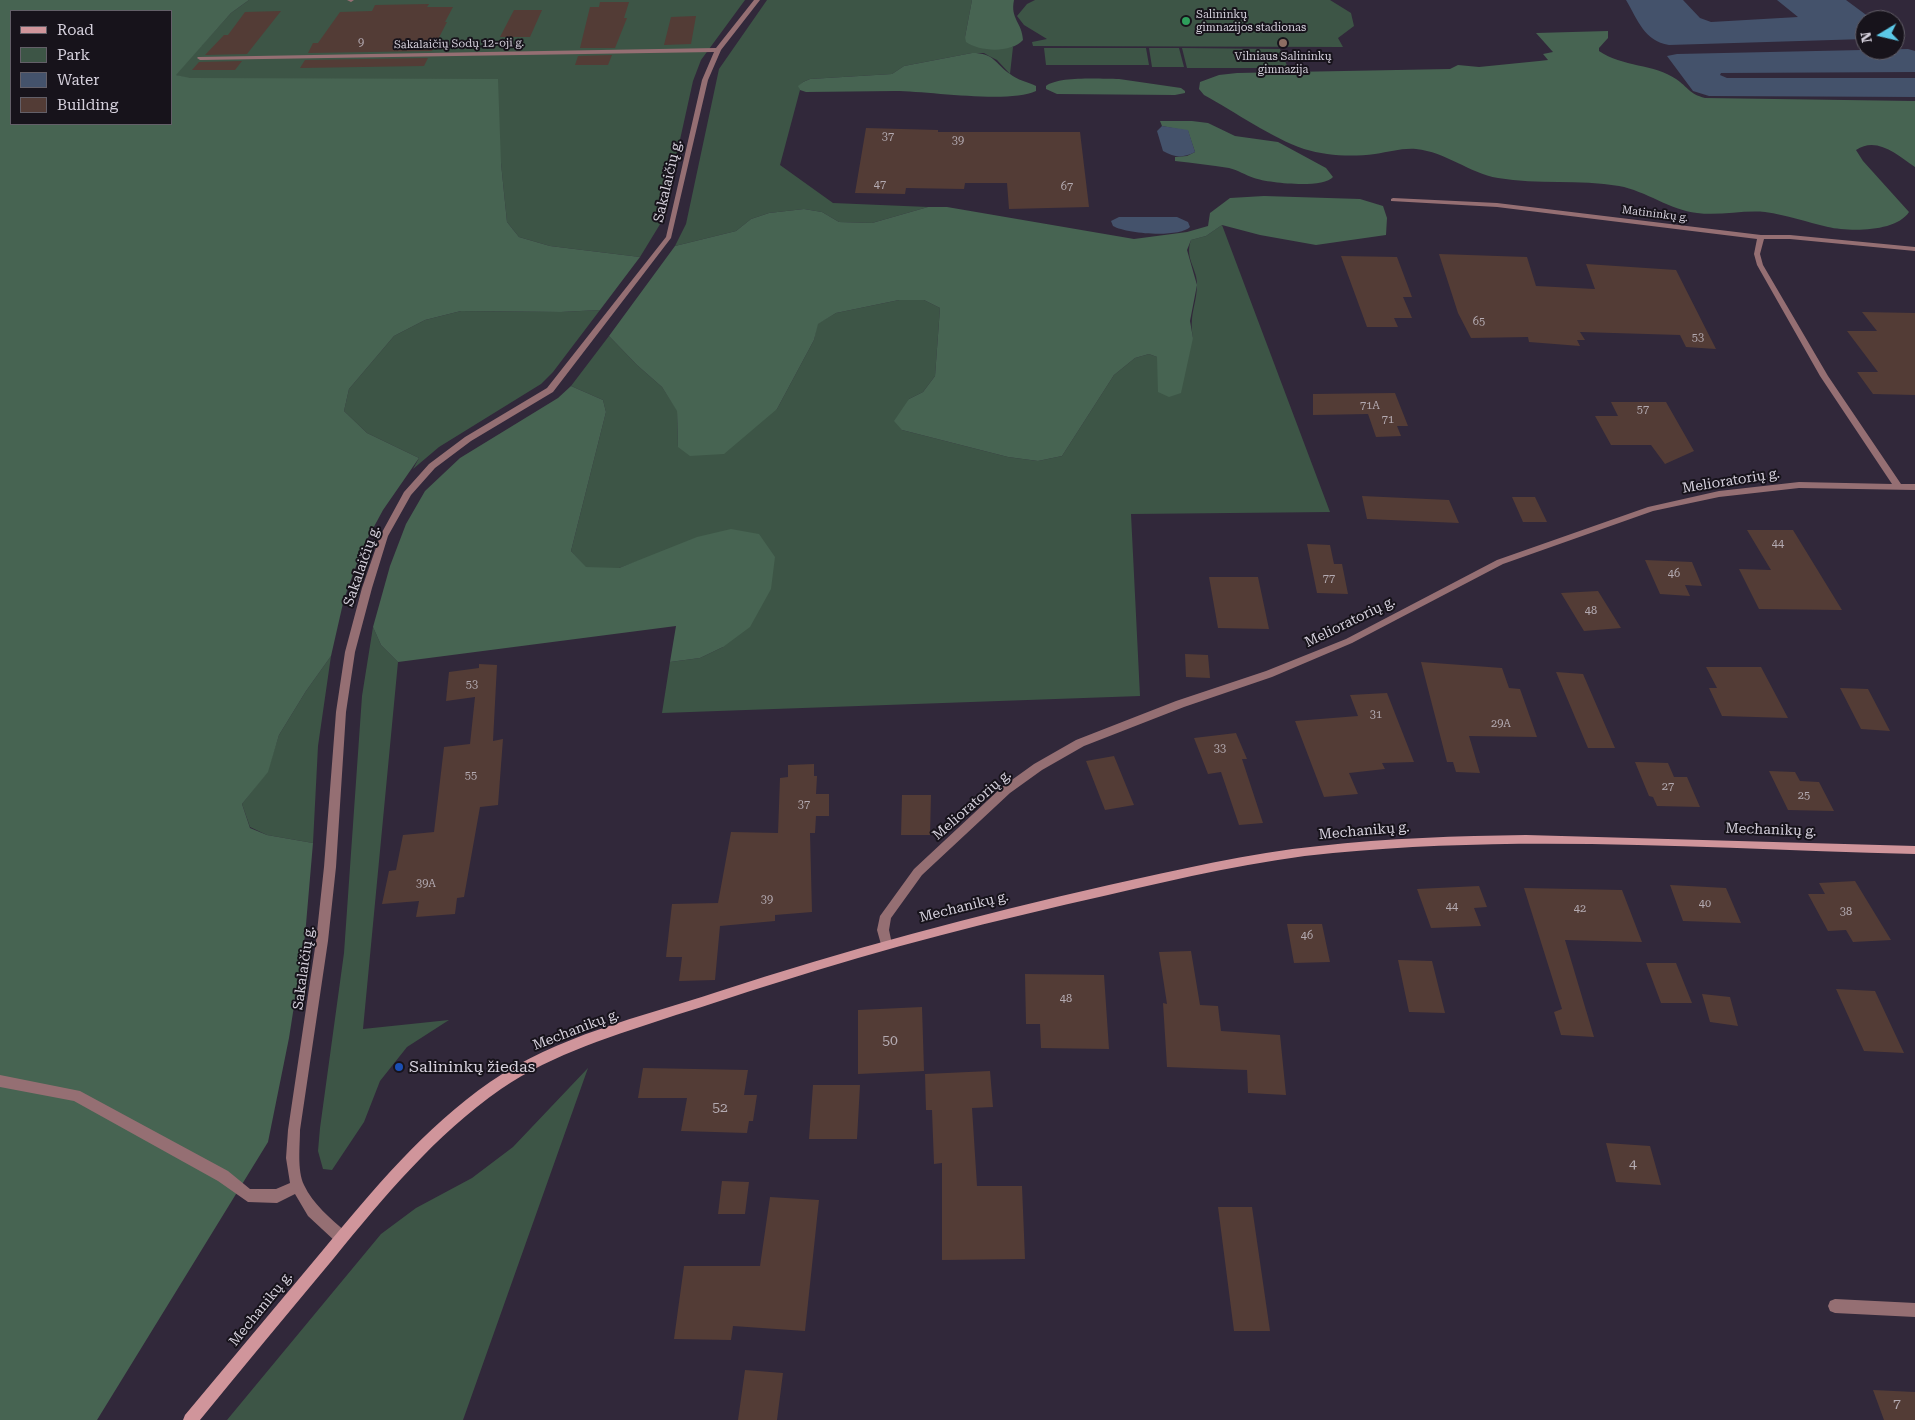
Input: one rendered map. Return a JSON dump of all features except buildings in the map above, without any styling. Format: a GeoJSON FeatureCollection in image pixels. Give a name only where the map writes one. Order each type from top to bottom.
{"type":"FeatureCollection","features":[{"type":"Feature","properties":{"kind":"main road","name":"Mechanikų g."},"geometry":{"type":"LineString","coordinates":[[190,1420],[341,1237],[411,1158],[469,1106],[498,1084],[541,1059],[593,1038],[756,983],[886,944],[979,920],[1129,886],[1286,854],[1434,842],[1520,839],[1915,850]]}},
{"type":"Feature","properties":{"kind":"street","name":"Sakalaičių g."},"geometry":{"type":"LineString","coordinates":[[297,1186],[292,1158],[294,1130],[322,941],[330,867],[340,712],[350,652],[367,588],[384,536],[406,494],[432,466],[468,439],[550,390],[669,237],[705,80],[718,50],[757,0]]}},
{"type":"Feature","properties":{"kind":"street","name":"Sakalaičių Sodų 12-oji g."},"geometry":{"type":"LineString","coordinates":[[200,58],[718,50]]}},
{"type":"Feature","properties":{"kind":"street","name":"Matininkų g."},"geometry":{"type":"LineString","coordinates":[[1393,200],[1498,206],[1761,237],[1790,237],[1915,250]]}},
{"type":"Feature","properties":{"kind":"street"},"geometry":{"type":"LineString","coordinates":[[1761,237],[1757,254],[1760,265],[1824,376],[1898,486]]}},
{"type":"Feature","properties":{"kind":"street","name":"Melioratorių g."},"geometry":{"type":"LineString","coordinates":[[886,944],[883,930],[886,916],[918,872],[1006,790],[1038,767],[1080,743],[1180,704],[1269,674],[1349,640],[1500,562],[1650,509],[1720,494],[1799,485],[1915,487]]}},
{"type":"Feature","properties":{"kind":"street"},"geometry":{"type":"LineString","coordinates":[[0,1081],[76,1095],[223,1176],[248,1195],[277,1196],[297,1186],[313,1210],[341,1237]]}},
{"type":"Feature","properties":{"kind":"street"},"geometry":{"type":"LineString","coordinates":[[1834,1306],[1915,1310]]}},
{"type":"Feature","properties":{"kind":"green space"},"geometry":{"type":"Polygon","coordinates":[[[0,0],[249,0],[231,13],[176,75],[190,78],[498,79],[501,163],[507,222],[519,237],[550,246],[640,257],[600,310],[561,312],[461,311],[425,320],[394,336],[349,389],[344,411],[367,433],[419,458],[383,510],[363,547],[344,599],[331,656],[306,691],[279,735],[268,772],[242,804],[250,828],[267,835],[313,843],[305,936],[289,1038],[268,1142],[97,1420],[0,1420],[0,0]]]}},
{"type":"Feature","properties":{"kind":"green space"},"geometry":{"type":"Polygon","coordinates":[[[249,0],[745,0],[701,60],[693,81],[662,221],[640,257],[550,246],[519,237],[507,222],[501,163],[175,75],[231,13],[249,0]]]}},
{"type":"Feature","properties":{"kind":"green space"},"geometry":{"type":"Polygon","coordinates":[[[767,0],[972,0],[965,37],[982,48],[1013,47],[1010,74],[997,60],[984,53],[972,53],[904,66],[892,74],[810,79],[803,82],[799,86],[800,90],[780,165],[833,203],[928,207],[872,223],[839,222],[822,212],[804,209],[769,213],[751,219],[736,231],[675,246],[686,224],[719,69],[767,0]]]}},
{"type":"Feature","properties":{"kind":"green space"},"geometry":{"type":"Polygon","coordinates":[[[972,0],[1014,0],[1014,12],[1023,40],[1011,47],[996,50],[979,48],[966,42],[965,37],[972,0]]]}},
{"type":"Feature","properties":{"kind":"green space","name":"Salininkų gimnazijos stadionas"},"geometry":{"type":"Polygon","coordinates":[[[1035,0],[1330,0],[1351,13],[1354,26],[1338,38],[1343,47],[1033,46],[1032,42],[1047,39],[1024,25],[1017,16],[1027,4],[1035,0]]]}},
{"type":"Feature","properties":{"kind":"green space"},"geometry":{"type":"Polygon","coordinates":[[[1608,31],[1608,38],[1599,48],[1599,51],[1618,60],[1668,74],[1692,92],[1705,98],[1915,101],[1915,167],[1894,153],[1879,146],[1864,146],[1856,150],[1863,161],[1909,212],[1903,219],[1883,227],[1860,230],[1837,229],[1765,212],[1697,213],[1677,208],[1629,188],[1619,186],[1498,178],[1477,172],[1437,154],[1416,149],[1357,155],[1322,153],[1304,149],[1279,138],[1204,95],[1199,89],[1200,82],[1219,75],[1237,73],[1450,69],[1458,65],[1479,67],[1548,60],[1543,54],[1553,52],[1536,33],[1608,31]]]}},
{"type":"Feature","properties":{"kind":"green space"},"geometry":{"type":"Polygon","coordinates":[[[1044,48],[1146,48],[1149,65],[1046,65],[1044,48]]]}},
{"type":"Feature","properties":{"kind":"green space"},"geometry":{"type":"Polygon","coordinates":[[[1149,48],[1179,48],[1184,67],[1152,67],[1149,48]]]}},
{"type":"Feature","properties":{"kind":"green space"},"geometry":{"type":"Polygon","coordinates":[[[1182,48],[1280,49],[1288,68],[1187,68],[1182,48]]]}},
{"type":"Feature","properties":{"kind":"green space"},"geometry":{"type":"Polygon","coordinates":[[[980,53],[994,59],[1013,76],[1036,86],[1036,91],[1023,95],[988,97],[895,91],[806,92],[800,90],[798,86],[810,79],[892,74],[904,66],[980,53]]]}},
{"type":"Feature","properties":{"kind":"green space"},"geometry":{"type":"Polygon","coordinates":[[[1119,79],[1181,88],[1185,93],[1175,95],[1057,94],[1046,89],[1046,86],[1060,81],[1119,79]]]}},
{"type":"Feature","properties":{"kind":"green space"},"geometry":{"type":"Polygon","coordinates":[[[1160,121],[1208,123],[1235,136],[1278,142],[1326,168],[1333,177],[1327,181],[1307,184],[1271,182],[1254,178],[1229,168],[1175,161],[1175,157],[1187,156],[1195,152],[1188,131],[1162,126],[1160,121]]]}},
{"type":"Feature","properties":{"kind":"green space"},"geometry":{"type":"Polygon","coordinates":[[[1264,196],[1360,199],[1383,206],[1387,218],[1386,235],[1316,245],[1260,235],[1222,225],[1206,236],[1191,240],[1187,250],[1197,285],[1190,321],[1193,338],[1181,393],[1169,397],[1158,392],[1157,357],[1149,354],[1135,358],[1114,375],[1062,456],[1038,461],[1008,457],[902,430],[894,421],[909,399],[923,392],[935,376],[940,308],[924,300],[899,300],[836,313],[818,324],[814,340],[777,409],[724,454],[690,456],[678,447],[677,411],[662,387],[609,336],[675,246],[736,231],[751,219],[769,213],[804,209],[822,212],[839,222],[872,223],[928,207],[947,207],[1134,239],[1187,232],[1208,226],[1210,213],[1230,198],[1264,196]]]}},
{"type":"Feature","properties":{"kind":"green space"},"geometry":{"type":"Polygon","coordinates":[[[1222,225],[1330,512],[1131,514],[1140,696],[662,713],[670,662],[700,658],[723,647],[655,555],[619,568],[586,568],[571,551],[606,412],[603,400],[571,386],[609,336],[662,387],[677,410],[678,447],[777,409],[814,340],[817,324],[836,313],[899,300],[924,300],[940,308],[935,376],[923,392],[909,399],[902,430],[1008,457],[1038,461],[1062,456],[1114,375],[1135,358],[1149,354],[1157,357],[1193,338],[1192,317],[1197,280],[1190,258],[1189,247],[1191,240],[1206,236],[1222,225]]]}},
{"type":"Feature","properties":{"kind":"green space"},"geometry":{"type":"Polygon","coordinates":[[[600,310],[553,372],[541,384],[439,447],[413,469],[419,458],[367,433],[344,411],[349,389],[394,336],[425,320],[461,311],[561,312],[600,310]]]}},
{"type":"Feature","properties":{"kind":"green space"},"geometry":{"type":"Polygon","coordinates":[[[571,386],[603,400],[606,412],[571,551],[586,567],[619,568],[697,537],[731,529],[759,534],[775,557],[771,589],[750,627],[723,647],[700,658],[670,662],[676,626],[398,662],[381,645],[373,627],[390,566],[406,524],[425,491],[460,458],[558,398],[571,386]]]}},
{"type":"Feature","properties":{"kind":"green space"},"geometry":{"type":"Polygon","coordinates":[[[373,627],[381,645],[398,662],[363,1029],[449,1020],[407,1047],[380,1081],[364,1122],[332,1170],[323,1169],[318,1151],[344,953],[362,696],[373,627]]]}},
{"type":"Feature","properties":{"kind":"green space"},"geometry":{"type":"Polygon","coordinates":[[[331,656],[318,746],[313,843],[267,835],[250,827],[242,804],[267,772],[279,735],[306,691],[331,656]]]}},
{"type":"Feature","properties":{"kind":"green space"},"geometry":{"type":"Polygon","coordinates":[[[588,1068],[463,1420],[227,1420],[381,1234],[416,1208],[472,1178],[513,1147],[588,1068]]]}},
{"type":"Feature","properties":{"kind":"water"},"geometry":{"type":"Polygon","coordinates":[[[1626,0],[1683,0],[1700,18],[1711,22],[1798,17],[1777,0],[1846,0],[1860,10],[1855,10],[1855,39],[1669,45],[1653,39],[1638,22],[1626,0]]]}},
{"type":"Feature","properties":{"kind":"water"},"geometry":{"type":"Polygon","coordinates":[[[1905,49],[1915,51],[1915,72],[1721,73],[1720,75],[1727,78],[1915,78],[1915,97],[1709,96],[1693,91],[1667,56],[1677,54],[1855,50],[1855,60],[1905,60],[1905,49]]]}},
{"type":"Feature","properties":{"kind":"water"},"geometry":{"type":"Polygon","coordinates":[[[1162,126],[1188,130],[1195,152],[1179,156],[1163,151],[1157,131],[1162,126]]]}},
{"type":"Feature","properties":{"kind":"water"},"geometry":{"type":"Polygon","coordinates":[[[1119,217],[1177,217],[1188,222],[1190,227],[1175,233],[1141,233],[1113,226],[1111,221],[1119,217]]]}},
{"type":"Feature","properties":{"kind":"place","name":"Salininkų gimnazijos stadionas"},"geometry":{"type":"Point","coordinates":[1186,21]}},
{"type":"Feature","properties":{"kind":"place","name":"Vilniaus Salininkų gimnazija"},"geometry":{"type":"Point","coordinates":[1283,43]}},
{"type":"Feature","properties":{"kind":"place","name":"Salininkų žiedas"},"geometry":{"type":"Point","coordinates":[399,1067]}}]}
